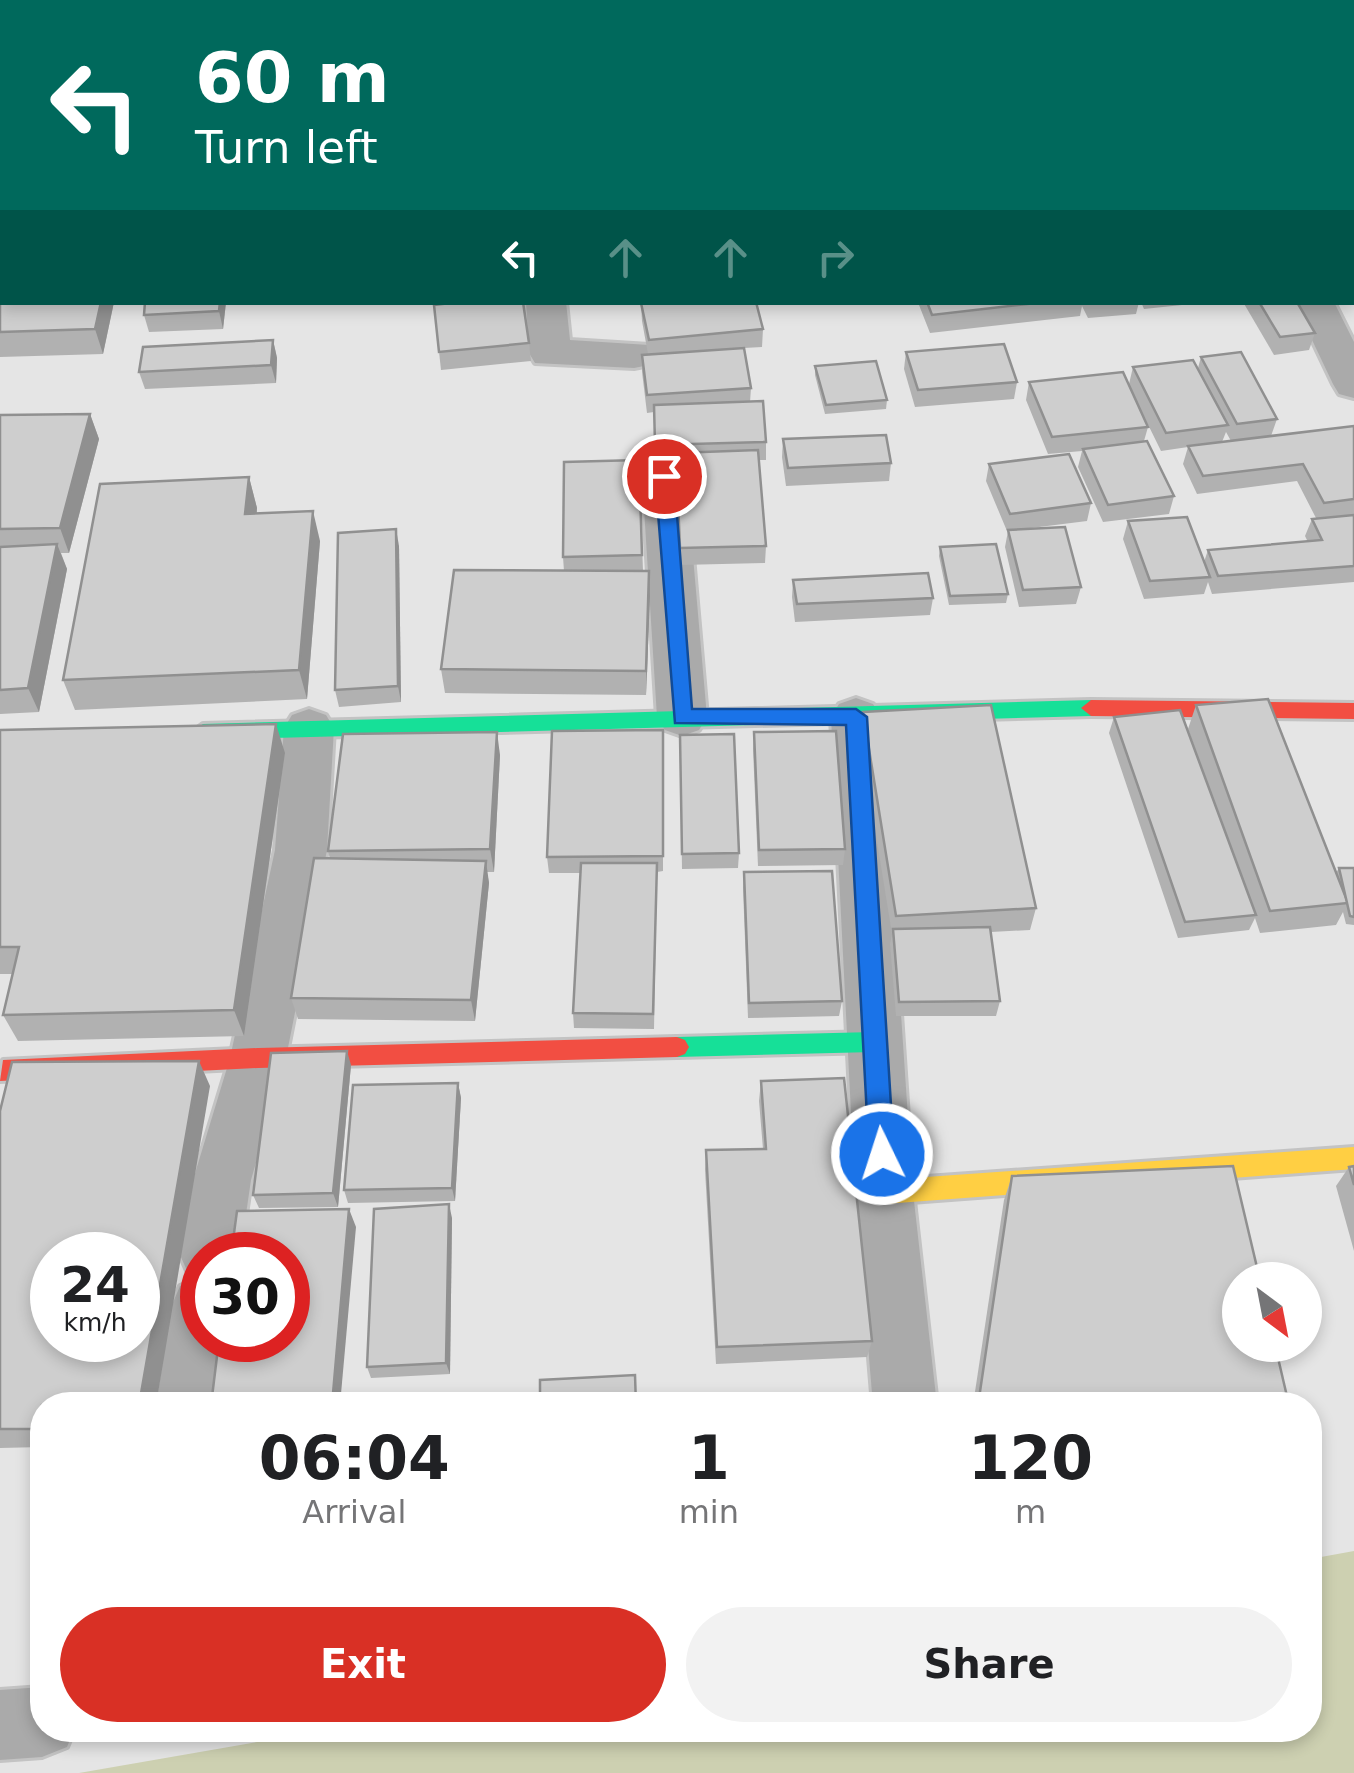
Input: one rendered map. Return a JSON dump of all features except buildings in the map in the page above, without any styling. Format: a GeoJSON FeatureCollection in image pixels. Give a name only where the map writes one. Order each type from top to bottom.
{"type":"FeatureCollection","features":[{"type":"Feature","properties":{"kind":"street"},"geometry":{"type":"LineString","coordinates":[[546,305],[550,353],[634,355]]}},
{"type":"Feature","properties":{"kind":"street"},"geometry":{"type":"LineString","coordinates":[[1315,305],[1354,384]]}},
{"type":"Feature","properties":{"kind":"street"},"geometry":{"type":"LineString","coordinates":[[664,476],[682,717]]}},
{"type":"Feature","properties":{"kind":"street"},"geometry":{"type":"LineString","coordinates":[[170,734],[682,717],[856,717],[1001,707],[1354,711]]}},
{"type":"Feature","properties":{"kind":"street"},"geometry":{"type":"LineString","coordinates":[[856,717],[884,1192],[904,1392]]}},
{"type":"Feature","properties":{"kind":"street"},"geometry":{"type":"LineString","coordinates":[[214,1232],[222,1180],[258,1058],[301,850],[309,728]]}},
{"type":"Feature","properties":{"kind":"street"},"geometry":{"type":"LineString","coordinates":[[3,1071],[258,1058],[874,1042]]}},
{"type":"Feature","properties":{"kind":"street"},"geometry":{"type":"LineString","coordinates":[[884,1192],[1354,1158]]}},
{"type":"Feature","properties":{"kind":"street"},"geometry":{"type":"LineString","coordinates":[[190,1392],[194,1362]]}},
{"type":"Feature","properties":{"kind":"street"},"geometry":{"type":"LineString","coordinates":[[0,1725],[30,1723]]}},
{"type":"Feature","properties":{"kind":"green space"},"geometry":{"type":"Polygon","coordinates":[[[1354,1551],[1354,1773],[79,1773],[257,1742],[1322,1742],[1322,1557],[1354,1551]]]}},
{"type":"Feature","properties":{"kind":"traffic: fast"},"geometry":{"type":"LineString","coordinates":[[203,732],[1091,708]]}},
{"type":"Feature","properties":{"kind":"traffic: fast"},"geometry":{"type":"LineString","coordinates":[[677,1047],[874,1042]]}},
{"type":"Feature","properties":{"kind":"traffic: slow"},"geometry":{"type":"LineString","coordinates":[[884,1192],[1354,1158]]}},
{"type":"Feature","properties":{"kind":"traffic: jam"},"geometry":{"type":"LineString","coordinates":[[1091,708],[1354,711]]}},
{"type":"Feature","properties":{"kind":"traffic: jam"},"geometry":{"type":"LineString","coordinates":[[3,1071],[258,1058],[677,1047]]}},
{"type":"Feature","properties":{"kind":"route"},"geometry":{"type":"LineString","coordinates":[[664,476],[682,717],[856,717],[882,1154]]}}]}
